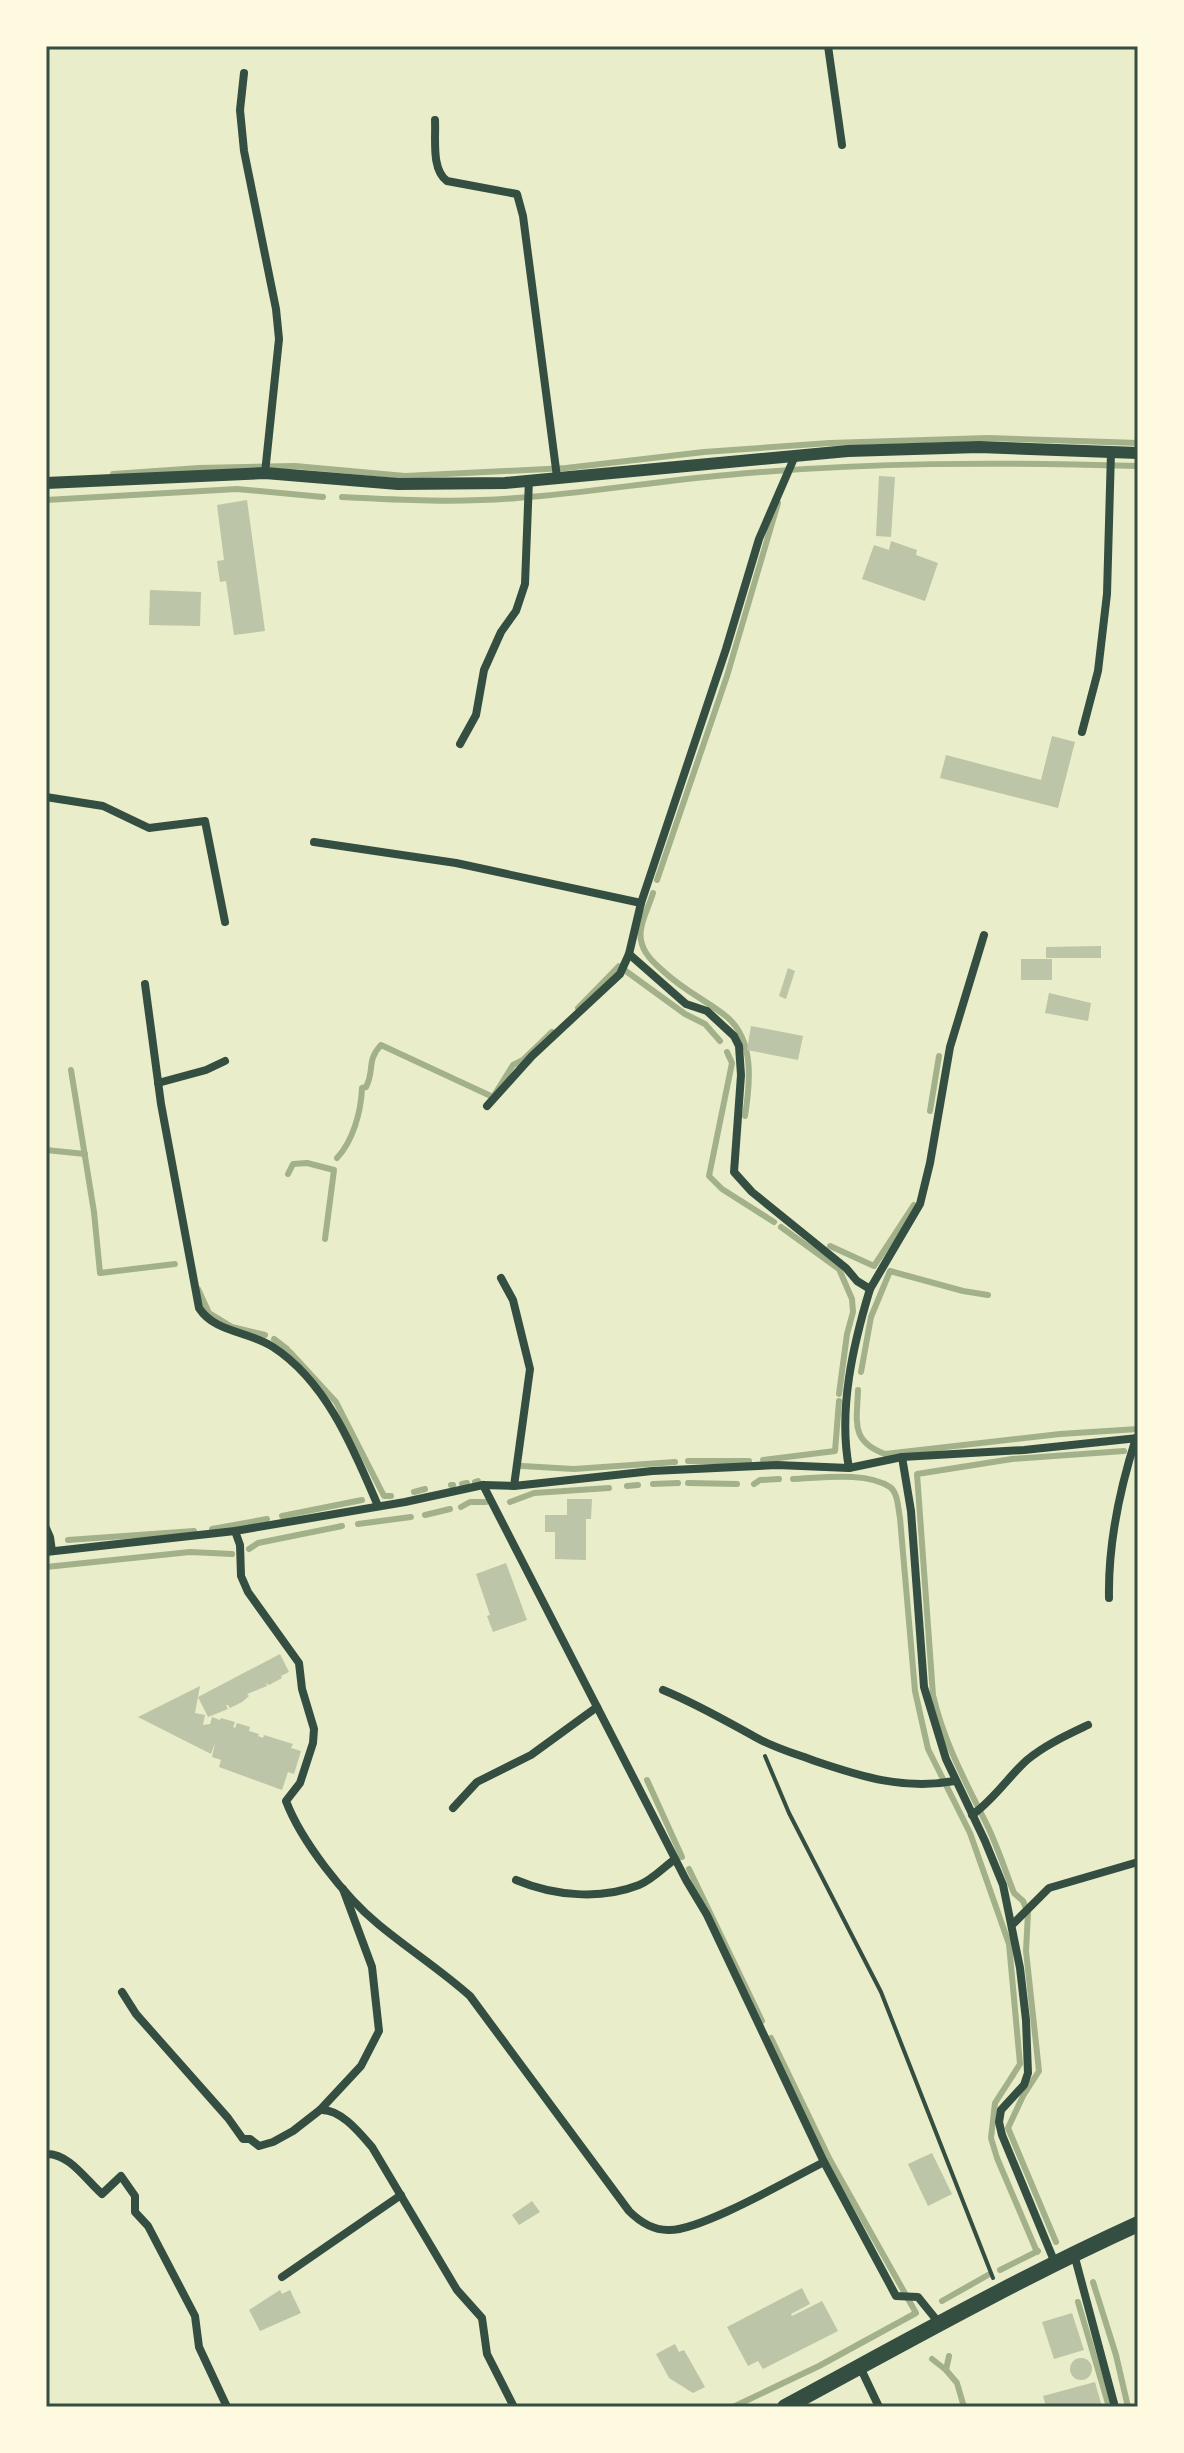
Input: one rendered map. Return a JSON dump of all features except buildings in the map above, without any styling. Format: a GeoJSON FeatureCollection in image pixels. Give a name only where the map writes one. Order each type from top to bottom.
{"type":"FeatureCollection","features":[{"type":"Feature","properties":{"kind":"main road"},"geometry":{"type":"LineString","coordinates":[[785,2407],[998,2292],[1138,2224]]}},
{"type":"Feature","properties":{"kind":"street"},"geometry":{"type":"LineString","coordinates":[[828,46],[842,145]]}},
{"type":"Feature","properties":{"kind":"street"},"geometry":{"type":"LineString","coordinates":[[244,73],[240,110],[244,151],[276,309],[279,339],[265,473]]}},
{"type":"Feature","properties":{"kind":"street"},"geometry":{"type":"LineString","coordinates":[[435,120],[437,165],[441,176],[447,181],[517,194],[525,228],[557,477]]}},
{"type":"Feature","properties":{"kind":"street"},"geometry":{"type":"LineString","coordinates":[[46,483],[265,473],[398,484],[481,484],[848,451],[979,447],[1138,453]]}},
{"type":"Feature","properties":{"kind":"street"},"geometry":{"type":"LineString","coordinates":[[1082,732],[1098,671],[1107,594],[1111,452]]}},
{"type":"Feature","properties":{"kind":"street"},"geometry":{"type":"LineString","coordinates":[[487,1106],[532,1056],[620,974],[629,954],[641,903],[759,539],[795,456]]}},
{"type":"Feature","properties":{"kind":"street"},"geometry":{"type":"LineString","coordinates":[[460,744],[476,715],[484,670],[501,632],[516,611],[525,584],[529,479]]}},
{"type":"Feature","properties":{"kind":"street"},"geometry":{"type":"LineString","coordinates":[[46,797],[103,806],[149,828],[205,821],[225,922]]}},
{"type":"Feature","properties":{"kind":"street"},"geometry":{"type":"LineString","coordinates":[[314,842],[456,863],[641,903]]}},
{"type":"Feature","properties":{"kind":"street"},"geometry":{"type":"LineString","coordinates":[[849,1468],[845,1449],[847,1399],[861,1320],[870,1289],[920,1204],[950,1047],[984,935]]}},
{"type":"Feature","properties":{"kind":"street"},"geometry":{"type":"LineString","coordinates":[[629,954],[686,1004],[707,1011],[734,1036],[739,1046],[741,1075],[734,1172],[752,1192],[870,1289]]}},
{"type":"Feature","properties":{"kind":"street"},"geometry":{"type":"LineString","coordinates":[[145,984],[158,1083],[199,1308],[205,1318],[214,1324],[250,1335],[274,1347],[310,1382],[346,1437],[378,1506]]}},
{"type":"Feature","properties":{"kind":"street"},"geometry":{"type":"LineString","coordinates":[[158,1083],[206,1070],[225,1061]]}},
{"type":"Feature","properties":{"kind":"street"},"geometry":{"type":"LineString","coordinates":[[501,1278],[513,1300],[530,1369],[514,1486]]}},
{"type":"Feature","properties":{"kind":"street"},"geometry":{"type":"LineString","coordinates":[[46,1528],[50,1537],[49,1552],[235,1531],[483,1485],[514,1486],[652,1471],[777,1465],[849,1468],[902,1457],[1024,1450],[1137,1438],[1130,1458],[1109,1567],[1109,1598]]}},
{"type":"Feature","properties":{"kind":"street"},"geometry":{"type":"LineString","coordinates":[[902,1457],[911,1511],[924,1687],[933,1722],[955,1781],[1003,1885],[1013,1924],[1026,2020],[1028,2073],[1024,2085],[1001,2110],[999,2122],[1026,2197],[1055,2263]]}},
{"type":"Feature","properties":{"kind":"street"},"geometry":{"type":"LineString","coordinates":[[483,1485],[725,1952],[824,2162],[896,2296],[918,2297],[939,2323]]}},
{"type":"Feature","properties":{"kind":"street"},"geometry":{"type":"LineString","coordinates":[[235,1531],[240,1545],[241,1576],[248,1592],[299,1663],[302,1689],[314,1729],[313,1743],[300,1783],[286,1801],[304,1837],[374,1921],[470,1996],[629,2211],[645,2224],[670,2231],[713,2218],[824,2162]]}},
{"type":"Feature","properties":{"kind":"street"},"geometry":{"type":"LineString","coordinates":[[663,1690],[702,1706],[784,1751],[871,1780],[903,1785],[955,1781]]}},
{"type":"Feature","properties":{"kind":"street"},"geometry":{"type":"LineString","coordinates":[[453,1808],[477,1782],[531,1755],[597,1707]]}},
{"type":"Feature","properties":{"kind":"street"},"geometry":{"type":"LineString","coordinates":[[972,1815],[1027,1761],[1049,1744],[1088,1725]]}},
{"type":"Feature","properties":{"kind":"street"},"geometry":{"type":"LineString","coordinates":[[516,1880],[555,1892],[593,1895],[640,1884],[675,1859]]}},
{"type":"Feature","properties":{"kind":"street"},"geometry":{"type":"LineString","coordinates":[[1013,1924],[1049,1888],[1138,1862]]}},
{"type":"Feature","properties":{"kind":"street"},"geometry":{"type":"LineString","coordinates":[[122,1992],[136,2014],[243,2139],[250,2139],[259,2146],[273,2142],[320,2110],[361,2066],[379,2031],[372,1967],[341,1885]]}},
{"type":"Feature","properties":{"kind":"street"},"geometry":{"type":"LineString","coordinates":[[320,2110],[328,2109],[354,2127],[372,2147],[457,2290],[482,2318],[487,2354],[514,2407]]}},
{"type":"Feature","properties":{"kind":"street"},"geometry":{"type":"LineString","coordinates":[[46,2154],[56,2154],[85,2175],[102,2194],[121,2176],[135,2196],[135,2212],[148,2226],[195,2316],[199,2347],[227,2407]]}},
{"type":"Feature","properties":{"kind":"street"},"geometry":{"type":"LineString","coordinates":[[282,2277],[401,2195]]}},
{"type":"Feature","properties":{"kind":"street"},"geometry":{"type":"LineString","coordinates":[[1073,2254],[1115,2407]]}},
{"type":"Feature","properties":{"kind":"street"},"geometry":{"type":"LineString","coordinates":[[860,2367],[879,2407]]}},
{"type":"Feature","properties":{"kind":"path"},"geometry":{"type":"LineString","coordinates":[[758,1739],[789,1813],[881,1992],[998,2292]]}},
{"type":"Feature","properties":{"kind":"waterway"},"geometry":{"type":"LineString","coordinates":[[113,474],[295,466],[405,476],[566,468],[704,452],[830,443],[988,438],[1138,443]]}},
{"type":"Feature","properties":{"kind":"waterway"},"geometry":{"type":"LineString","coordinates":[[342,497],[495,500],[727,475],[881,465],[1138,466]]}},
{"type":"Feature","properties":{"kind":"waterway"},"geometry":{"type":"LineString","coordinates":[[46,500],[237,489],[323,497]]}},
{"type":"Feature","properties":{"kind":"waterway"},"geometry":{"type":"LineString","coordinates":[[657,880],[727,676],[778,503]]}},
{"type":"Feature","properties":{"kind":"waterway"},"geometry":{"type":"LineString","coordinates":[[653,893],[641,929],[644,949],[670,977],[727,1017],[736,1027],[746,1050],[748,1064],[745,1116]]}},
{"type":"Feature","properties":{"kind":"waterway"},"geometry":{"type":"LineString","coordinates":[[578,1008],[619,966],[685,1014],[705,1024],[720,1041]]}},
{"type":"Feature","properties":{"kind":"waterway"},"geometry":{"type":"LineString","coordinates":[[337,1158],[352,1135],[362,1088],[366,1087],[372,1061],[381,1045],[493,1097],[513,1065],[523,1060],[552,1032]]}},
{"type":"Feature","properties":{"kind":"waterway"},"geometry":{"type":"LineString","coordinates":[[727,1052],[732,1063],[709,1176],[722,1189],[774,1222]]}},
{"type":"Feature","properties":{"kind":"waterway"},"geometry":{"type":"LineString","coordinates":[[930,1111],[939,1056]]}},
{"type":"Feature","properties":{"kind":"waterway"},"geometry":{"type":"LineString","coordinates":[[71,1070],[94,1212],[100,1273],[175,1264]]}},
{"type":"Feature","properties":{"kind":"waterway"},"geometry":{"type":"LineString","coordinates":[[46,1150],[85,1154]]}},
{"type":"Feature","properties":{"kind":"waterway"},"geometry":{"type":"LineString","coordinates":[[288,1174],[293,1164],[307,1163],[334,1170],[325,1239]]}},
{"type":"Feature","properties":{"kind":"waterway"},"geometry":{"type":"LineString","coordinates":[[830,1246],[874,1266],[914,1205]]}},
{"type":"Feature","properties":{"kind":"waterway"},"geometry":{"type":"LineString","coordinates":[[781,1227],[839,1269],[852,1299],[853,1312],[839,1394]]}},
{"type":"Feature","properties":{"kind":"waterway"},"geometry":{"type":"LineString","coordinates":[[861,1372],[871,1317],[890,1271],[988,1295]]}},
{"type":"Feature","properties":{"kind":"waterway"},"geometry":{"type":"LineString","coordinates":[[198,1289],[209,1313],[232,1327],[265,1335]]}},
{"type":"Feature","properties":{"kind":"waterway"},"geometry":{"type":"LineString","coordinates":[[274,1339],[287,1349]]}},
{"type":"Feature","properties":{"kind":"waterway"},"geometry":{"type":"LineString","coordinates":[[290,1352],[336,1402],[384,1496],[391,1496]]}},
{"type":"Feature","properties":{"kind":"waterway"},"geometry":{"type":"LineString","coordinates":[[858,1390],[858,1429],[866,1443],[885,1454],[1060,1434],[1138,1429]]}},
{"type":"Feature","properties":{"kind":"waterway"},"geometry":{"type":"LineString","coordinates":[[763,1460],[835,1451],[839,1401]]}},
{"type":"Feature","properties":{"kind":"waterway"},"geometry":{"type":"LineString","coordinates":[[1056,2242],[1008,2128],[1039,2071],[1026,1951],[1028,1913],[1023,1901],[1014,1893],[992,1835],[954,1758],[933,1695],[917,1474],[1012,1459],[1124,1451]]}},
{"type":"Feature","properties":{"kind":"waterway"},"geometry":{"type":"LineString","coordinates":[[688,1461],[749,1461]]}},
{"type":"Feature","properties":{"kind":"waterway"},"geometry":{"type":"LineString","coordinates":[[522,1466],[574,1469],[675,1462]]}},
{"type":"Feature","properties":{"kind":"waterway"},"geometry":{"type":"LineString","coordinates":[[754,1484],[760,1480],[779,1479]]}},
{"type":"Feature","properties":{"kind":"waterway"},"geometry":{"type":"LineString","coordinates":[[793,1479],[869,1479],[890,1487],[896,1497],[915,1691],[928,1749],[970,1833],[1009,1944],[1020,2064],[995,2103],[991,2138],[1037,2252]]}},
{"type":"Feature","properties":{"kind":"waterway"},"geometry":{"type":"LineString","coordinates":[[462,1484],[467,1483]]}},
{"type":"Feature","properties":{"kind":"waterway"},"geometry":{"type":"LineString","coordinates":[[653,1484],[678,1483]]}},
{"type":"Feature","properties":{"kind":"waterway"},"geometry":{"type":"LineString","coordinates":[[688,1483],[737,1484]]}},
{"type":"Feature","properties":{"kind":"waterway"},"geometry":{"type":"LineString","coordinates":[[627,1486],[638,1485]]}},
{"type":"Feature","properties":{"kind":"waterway"},"geometry":{"type":"LineString","coordinates":[[510,1502],[534,1493],[609,1488]]}},
{"type":"Feature","properties":{"kind":"waterway"},"geometry":{"type":"LineString","coordinates":[[414,1492],[425,1489]]}},
{"type":"Feature","properties":{"kind":"waterway"},"geometry":{"type":"LineString","coordinates":[[282,1516],[362,1500]]}},
{"type":"Feature","properties":{"kind":"waterway"},"geometry":{"type":"LineString","coordinates":[[461,1507],[470,1502],[486,1502]]}},
{"type":"Feature","properties":{"kind":"waterway"},"geometry":{"type":"LineString","coordinates":[[425,1515],[450,1509]]}},
{"type":"Feature","properties":{"kind":"waterway"},"geometry":{"type":"LineString","coordinates":[[358,1524],[411,1517]]}},
{"type":"Feature","properties":{"kind":"waterway"},"geometry":{"type":"LineString","coordinates":[[212,1529],[267,1519]]}},
{"type":"Feature","properties":{"kind":"waterway"},"geometry":{"type":"LineString","coordinates":[[249,1549],[258,1543],[342,1526]]}},
{"type":"Feature","properties":{"kind":"waterway"},"geometry":{"type":"LineString","coordinates":[[68,1540],[194,1531]]}},
{"type":"Feature","properties":{"kind":"waterway"},"geometry":{"type":"LineString","coordinates":[[46,1567],[190,1552],[232,1554]]}},
{"type":"Feature","properties":{"kind":"waterway"},"geometry":{"type":"LineString","coordinates":[[647,1780],[682,1857]]}},
{"type":"Feature","properties":{"kind":"waterway"},"geometry":{"type":"LineString","coordinates":[[689,1869],[762,2021]]}},
{"type":"Feature","properties":{"kind":"waterway"},"geometry":{"type":"LineString","coordinates":[[733,2407],[819,2366],[916,2313],[830,2160],[771,2038]]}},
{"type":"Feature","properties":{"kind":"waterway"},"geometry":{"type":"LineString","coordinates":[[1000,2270],[1038,2251]]}},
{"type":"Feature","properties":{"kind":"waterway"},"geometry":{"type":"LineString","coordinates":[[942,2301],[988,2275]]}},
{"type":"Feature","properties":{"kind":"waterway"},"geometry":{"type":"LineString","coordinates":[[1093,2282],[1116,2355],[1128,2407]]}},
{"type":"Feature","properties":{"kind":"waterway"},"geometry":{"type":"LineString","coordinates":[[1078,2302],[1109,2407]]}},
{"type":"Feature","properties":{"kind":"waterway"},"geometry":{"type":"LineString","coordinates":[[949,2356],[946,2370],[957,2383],[964,2407]]}},
{"type":"Feature","properties":{"kind":"waterway"},"geometry":{"type":"LineString","coordinates":[[932,2359],[946,2370]]}}]}
